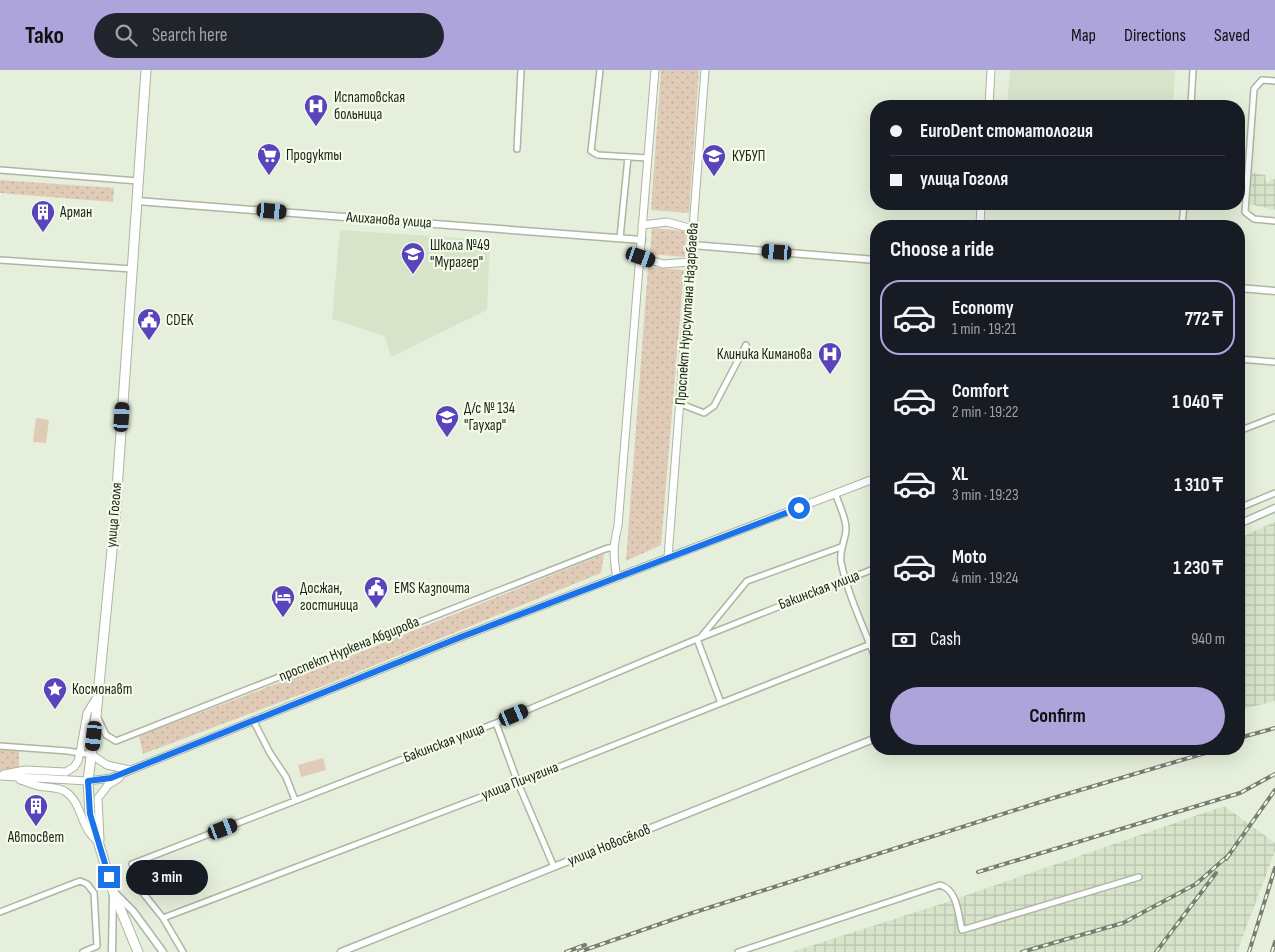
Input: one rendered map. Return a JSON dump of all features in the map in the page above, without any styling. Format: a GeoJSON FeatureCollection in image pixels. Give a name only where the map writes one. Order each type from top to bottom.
{"type":"FeatureCollection","features":[{"type":"Feature","properties":{"kind":"highway","name":"улица Гоголя"},"geometry":{"type":"LineString","coordinates":[[138,952],[113,891],[90,814],[88,781],[115,518],[146,70]]}},
{"type":"Feature","properties":{"kind":"main road"},"geometry":{"type":"LineString","coordinates":[[617,578],[613,547],[618,526],[655,70]]}},
{"type":"Feature","properties":{"kind":"main road","name":"Проспект Нурсултана Назарбаева"},"geometry":{"type":"LineString","coordinates":[[668,557],[705,70]]}},
{"type":"Feature","properties":{"kind":"main road"},"geometry":{"type":"LineString","coordinates":[[989,100],[991,70]]}},
{"type":"Feature","properties":{"kind":"main road"},"geometry":{"type":"LineString","coordinates":[[642,225],[667,222],[693,229]]}},
{"type":"Feature","properties":{"kind":"main road"},"geometry":{"type":"LineString","coordinates":[[641,257],[663,264],[690,262]]}},
{"type":"Feature","properties":{"kind":"main road","name":"проспект Нуркена Абдирова"},"geometry":{"type":"LineString","coordinates":[[0,776],[88,781],[111,778],[461,637],[870,481]]}},
{"type":"Feature","properties":{"kind":"main road"},"geometry":{"type":"LineString","coordinates":[[0,776],[25,770],[66,772],[74,767],[80,753],[87,714],[98,695]]}},
{"type":"Feature","properties":{"kind":"main road"},"geometry":{"type":"LineString","coordinates":[[92,755],[107,766],[127,771]]}},
{"type":"Feature","properties":{"kind":"main road"},"geometry":{"type":"LineString","coordinates":[[100,846],[98,798],[108,785],[127,771]]}},
{"type":"Feature","properties":{"kind":"main road"},"geometry":{"type":"LineString","coordinates":[[13,777],[38,786],[63,790],[69,794],[76,800],[87,830],[100,846]]}},
{"type":"Feature","properties":{"kind":"street"},"geometry":{"type":"LineString","coordinates":[[517,149],[521,70]]}},
{"type":"Feature","properties":{"kind":"street"},"geometry":{"type":"LineString","coordinates":[[600,70],[591,151],[598,155],[648,158]]}},
{"type":"Feature","properties":{"kind":"street"},"geometry":{"type":"LineString","coordinates":[[1191,100],[1193,70]]}},
{"type":"Feature","properties":{"kind":"street"},"geometry":{"type":"LineString","coordinates":[[1275,81],[1262,80],[1254,89],[1245,212],[1254,219],[1275,221]]}},
{"type":"Feature","properties":{"kind":"street"},"geometry":{"type":"LineString","coordinates":[[620,238],[628,157]]}},
{"type":"Feature","properties":{"kind":"street"},"geometry":{"type":"LineString","coordinates":[[0,170],[138,181]]}},
{"type":"Feature","properties":{"kind":"street","name":"Алиханова улица"},"geometry":{"type":"LineString","coordinates":[[137,201],[642,240]]}},
{"type":"Feature","properties":{"kind":"street"},"geometry":{"type":"LineString","coordinates":[[692,245],[870,260]]}},
{"type":"Feature","properties":{"kind":"street"},"geometry":{"type":"LineString","coordinates":[[0,260],[132,269]]}},
{"type":"Feature","properties":{"kind":"street"},"geometry":{"type":"LineString","coordinates":[[1245,288],[1275,291]]}},
{"type":"Feature","properties":{"kind":"street"},"geometry":{"type":"LineString","coordinates":[[681,404],[704,413],[714,406],[746,345]]}},
{"type":"Feature","properties":{"kind":"street"},"geometry":{"type":"LineString","coordinates":[[1245,360],[1275,362]]}},
{"type":"Feature","properties":{"kind":"street"},"geometry":{"type":"LineString","coordinates":[[1245,429],[1275,417]]}},
{"type":"Feature","properties":{"kind":"street"},"geometry":{"type":"LineString","coordinates":[[1245,506],[1275,493]]}},
{"type":"Feature","properties":{"kind":"street"},"geometry":{"type":"LineString","coordinates":[[836,495],[846,526],[840,560],[846,580],[870,636]]}},
{"type":"Feature","properties":{"kind":"street"},"geometry":{"type":"LineString","coordinates":[[1245,521],[1275,508]]}},
{"type":"Feature","properties":{"kind":"street","name":"проспект Нуркена Абдирова"},"geometry":{"type":"LineString","coordinates":[[96,716],[106,736],[116,741],[605,548],[613,547]]}},
{"type":"Feature","properties":{"kind":"street"},"geometry":{"type":"LineString","coordinates":[[721,703],[699,638],[747,581],[841,547]]}},
{"type":"Feature","properties":{"kind":"street","name":"Бакинская улица"},"geometry":{"type":"LineString","coordinates":[[183,952],[163,918],[143,893],[132,864],[496,722],[699,638],[870,570]]}},
{"type":"Feature","properties":{"kind":"street","name":"улица Пичугина"},"geometry":{"type":"LineString","coordinates":[[163,918],[518,783],[870,644]]}},
{"type":"Feature","properties":{"kind":"street"},"geometry":{"type":"LineString","coordinates":[[253,720],[270,753],[286,777],[295,800]]}},
{"type":"Feature","properties":{"kind":"street"},"geometry":{"type":"LineString","coordinates":[[496,722],[518,783],[554,867]]}},
{"type":"Feature","properties":{"kind":"street","name":"улица Новосёлов"},"geometry":{"type":"LineString","coordinates":[[341,952],[870,740]]}},
{"type":"Feature","properties":{"kind":"street"},"geometry":{"type":"LineString","coordinates":[[0,746],[92,755]]}},
{"type":"Feature","properties":{"kind":"street"},"geometry":{"type":"LineString","coordinates":[[738,952],[940,885],[947,887],[952,892],[962,930],[1139,878]]}},
{"type":"Feature","properties":{"kind":"street"},"geometry":{"type":"LineString","coordinates":[[0,912],[80,881],[87,884],[94,893],[97,946],[83,952]]}},
{"type":"Feature","properties":{"kind":"street"},"geometry":{"type":"LineString","coordinates":[[112,952],[113,891]]}},
{"type":"Feature","properties":{"kind":"street"},"geometry":{"type":"LineString","coordinates":[[113,891],[132,911],[163,952]]}},
{"type":"Feature","properties":{"kind":"shaded area"},"geometry":{"type":"Polygon","coordinates":[[[661,70],[699,70],[689,213],[651,210],[661,70]]]}},
{"type":"Feature","properties":{"kind":"shaded area"},"geometry":{"type":"Polygon","coordinates":[[[1010,70],[1175,70],[1173,100],[1008,100],[1010,70]]]}},
{"type":"Feature","properties":{"kind":"shaded area"},"geometry":{"type":"Polygon","coordinates":[[[1252,173],[1265,175],[1266,182],[1269,183],[1271,179],[1275,179],[1275,210],[1250,204],[1252,173]]]}},
{"type":"Feature","properties":{"kind":"shaded area"},"geometry":{"type":"Polygon","coordinates":[[[0,180],[114,188],[113,202],[0,193],[0,180]]]}},
{"type":"Feature","properties":{"kind":"shaded area"},"geometry":{"type":"Polygon","coordinates":[[[652,228],[687,231],[685,257],[650,254],[652,228]]]}},
{"type":"Feature","properties":{"kind":"shaded area","name":"Школа №49 \"Мурагер\""},"geometry":{"type":"Polygon","coordinates":[[[340,230],[490,240],[487,310],[391,357],[385,336],[332,319],[340,230]]]}},
{"type":"Feature","properties":{"kind":"shaded area"},"geometry":{"type":"Polygon","coordinates":[[[648,267],[684,270],[661,545],[626,561],[648,267]]]}},
{"type":"Feature","properties":{"kind":"shaded area"},"geometry":{"type":"Polygon","coordinates":[[[36,418],[49,420],[46,443],[33,442],[36,418]]]}},
{"type":"Feature","properties":{"kind":"shaded area"},"geometry":{"type":"Polygon","coordinates":[[[1275,522],[1275,701],[1245,708],[1245,535],[1275,522]]]}},
{"type":"Feature","properties":{"kind":"shaded area"},"geometry":{"type":"Polygon","coordinates":[[[604,554],[601,573],[323,686],[143,754],[139,736],[373,647],[604,554]]]}},
{"type":"Feature","properties":{"kind":"shaded area"},"geometry":{"type":"Polygon","coordinates":[[[0,749],[19,751],[19,768],[0,772],[0,749]]]}},
{"type":"Feature","properties":{"kind":"shaded area"},"geometry":{"type":"Polygon","coordinates":[[[323,758],[326,770],[301,777],[298,765],[323,758]]]}},
{"type":"Feature","properties":{"kind":"shaded area"},"geometry":{"type":"Polygon","coordinates":[[[1224,806],[1275,843],[1275,851],[1237,952],[792,952],[944,903],[1224,806]]]}},
{"type":"Feature","properties":{"kind":"railway"},"geometry":{"type":"LineString","coordinates":[[1245,736],[1275,728]]}},
{"type":"Feature","properties":{"kind":"railway"},"geometry":{"type":"LineString","coordinates":[[579,952],[686,915],[1050,799],[1199,755]]}},
{"type":"Feature","properties":{"kind":"railway"},"geometry":{"type":"LineString","coordinates":[[978,872],[1240,793],[1275,774]]}},
{"type":"Feature","properties":{"kind":"railway"},"geometry":{"type":"LineString","coordinates":[[1226,859],[1275,790]]}},
{"type":"Feature","properties":{"kind":"railway"},"geometry":{"type":"LineString","coordinates":[[1022,952],[1123,923],[1196,884],[1230,854]]}},
{"type":"Feature","properties":{"kind":"railway"},"geometry":{"type":"LineString","coordinates":[[1249,952],[1275,868]]}},
{"type":"Feature","properties":{"kind":"railway"},"geometry":{"type":"LineString","coordinates":[[1156,952],[1216,873]]}},
{"type":"Feature","properties":{"kind":"railway"},"geometry":{"type":"LineString","coordinates":[[1272,952],[1275,942]]}},
{"type":"Feature","properties":{"kind":"railway"},"geometry":{"type":"LineString","coordinates":[[566,952],[585,945]]}},
{"type":"Feature","properties":{"kind":"place","name":"Испатовская больница"},"geometry":{"type":"Point","coordinates":[316,127]}},
{"type":"Feature","properties":{"kind":"place","name":"Продукты"},"geometry":{"type":"Point","coordinates":[269,176]}},
{"type":"Feature","properties":{"kind":"place","name":"КУБУП"},"geometry":{"type":"Point","coordinates":[714,177]}},
{"type":"Feature","properties":{"kind":"place","name":"Арман"},"geometry":{"type":"Point","coordinates":[43,233]}},
{"type":"Feature","properties":{"kind":"place","name":"Школа №49 \"Мурагер\""},"geometry":{"type":"Point","coordinates":[413,275]}},
{"type":"Feature","properties":{"kind":"place","name":"CDEK"},"geometry":{"type":"Point","coordinates":[149,341]}},
{"type":"Feature","properties":{"kind":"place","name":"Клиника Киманова"},"geometry":{"type":"Point","coordinates":[830,375]}},
{"type":"Feature","properties":{"kind":"place","name":"Д/с № 134 \"Гаухар\""},"geometry":{"type":"Point","coordinates":[447,438]}},
{"type":"Feature","properties":{"kind":"place","name":"EMS Казпочта"},"geometry":{"type":"Point","coordinates":[376,609]}},
{"type":"Feature","properties":{"kind":"place","name":"Досжан, гостиница"},"geometry":{"type":"Point","coordinates":[283,618]}},
{"type":"Feature","properties":{"kind":"place","name":"Космонавт"},"geometry":{"type":"Point","coordinates":[55,710]}},
{"type":"Feature","properties":{"kind":"place","name":"Автосвет"},"geometry":{"type":"Point","coordinates":[36,827]}},
{"type":"Feature","properties":{"kind":"route"},"geometry":{"type":"LineString","coordinates":[[109,877],[90,814],[88,781],[111,778],[461,637],[799,508]]}}]}
